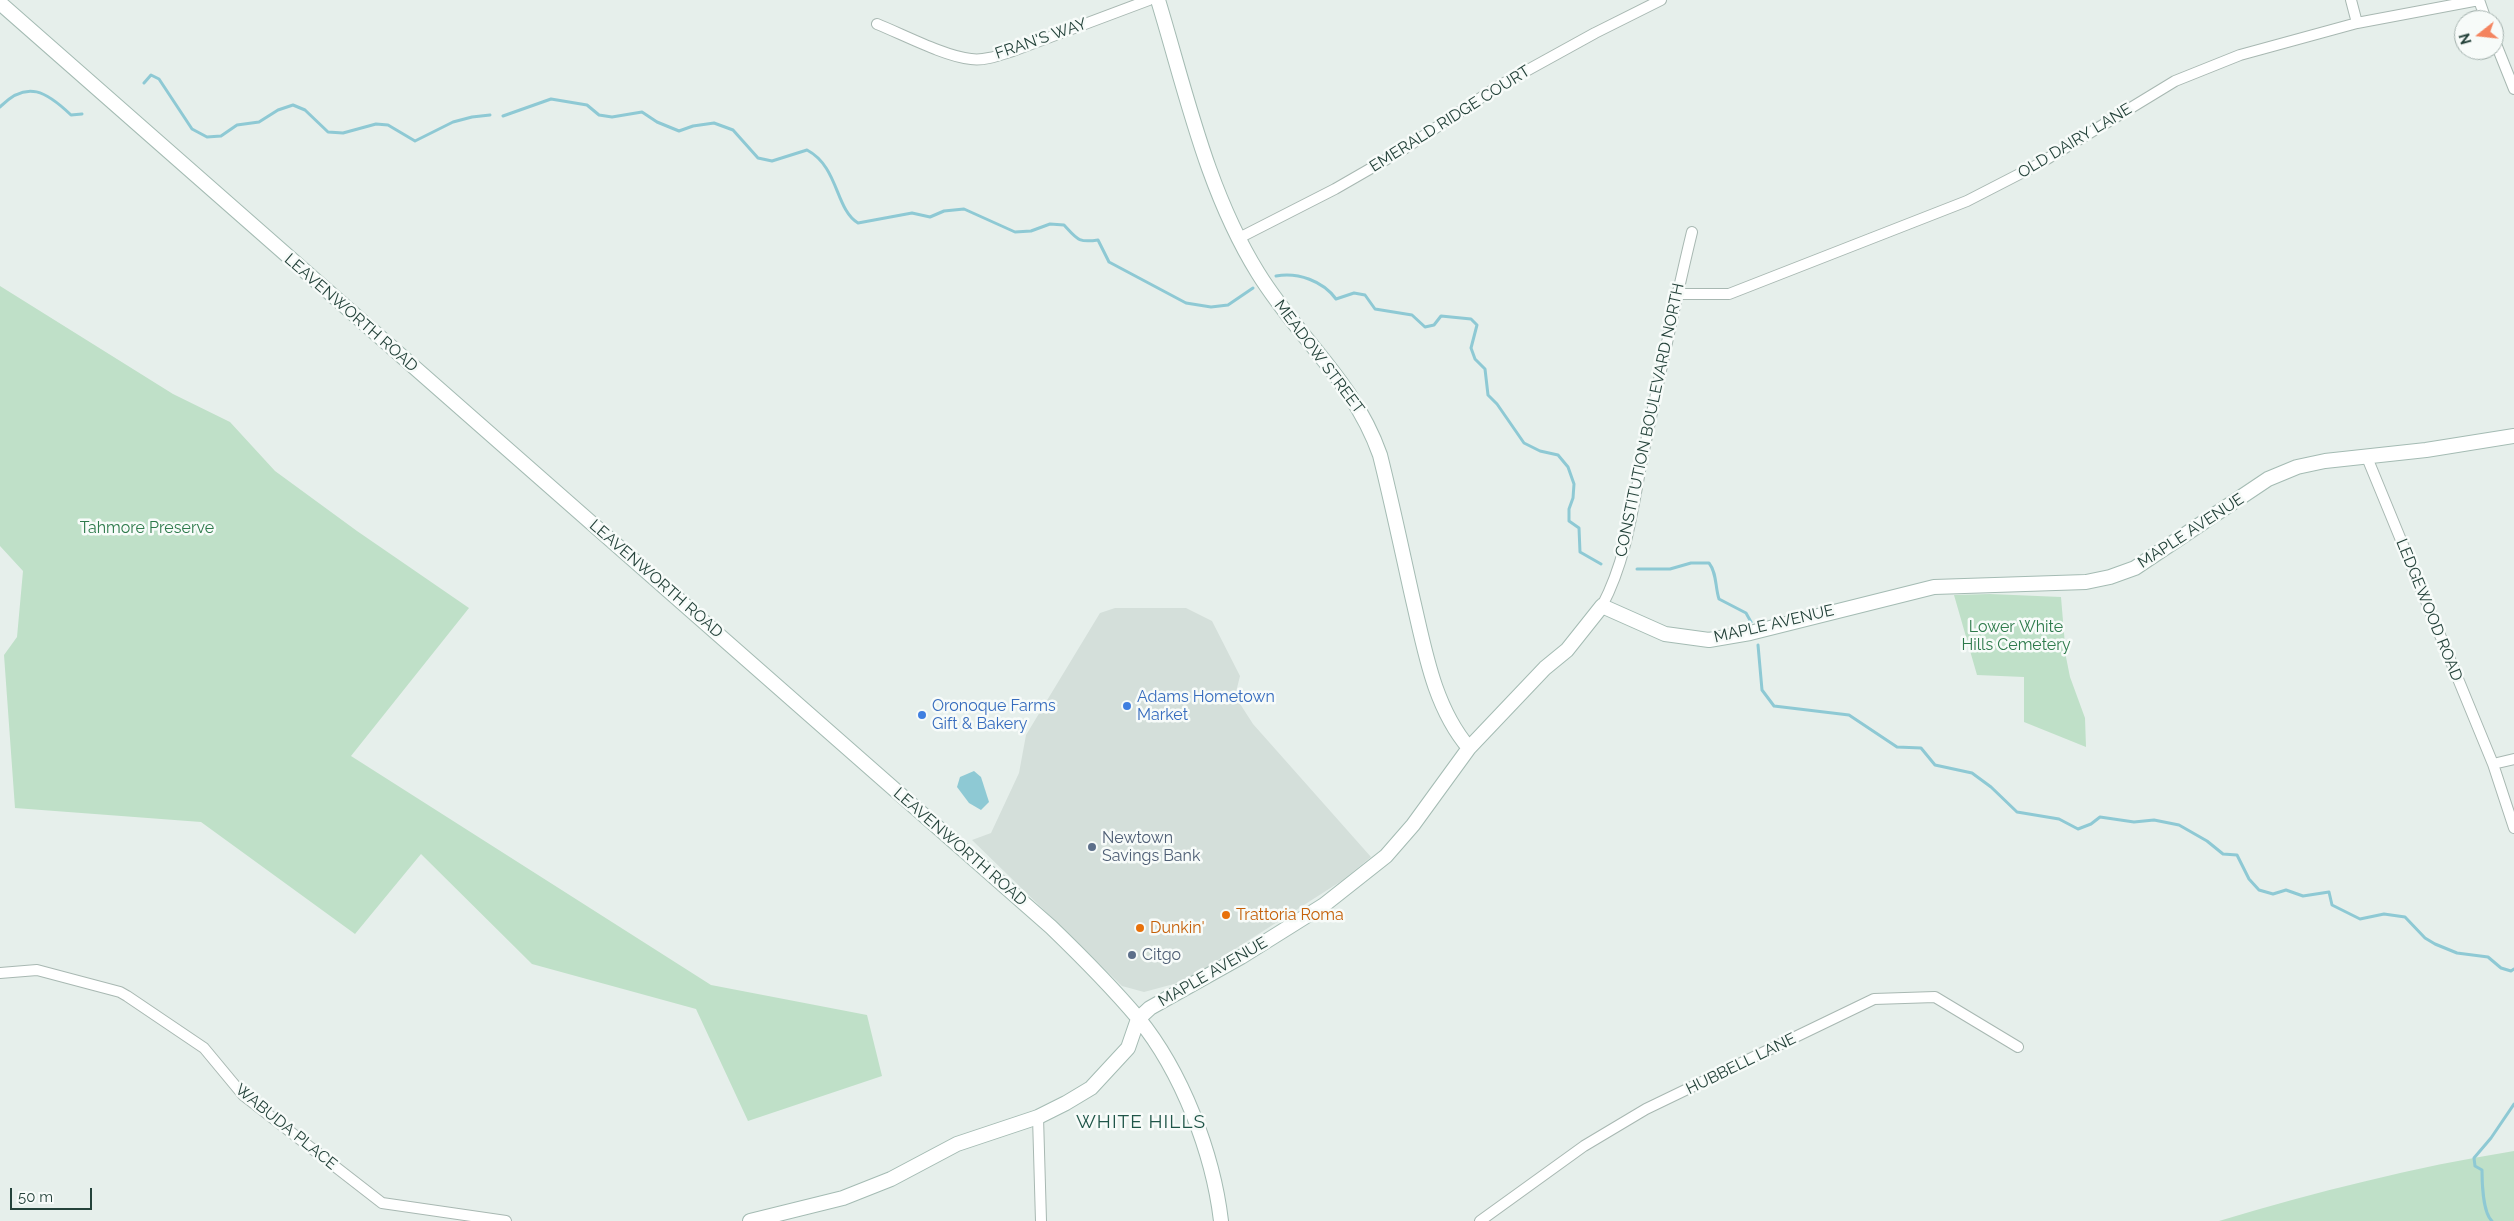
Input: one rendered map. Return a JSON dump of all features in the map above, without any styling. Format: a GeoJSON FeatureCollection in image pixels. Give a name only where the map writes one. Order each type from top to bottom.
{"type":"FeatureCollection","features":[{"type":"Feature","properties":{"kind":"main road","name":"MEADOW STREET"},"geometry":{"type":"LineString","coordinates":[[1158,0],[1211,174],[1239,238],[1259,274],[1284,311],[1344,384],[1371,429],[1380,454],[1425,652],[1436,690],[1450,722],[1469,748]]}},
{"type":"Feature","properties":{"kind":"main road","name":"LEAVENWORTH ROAD"},"geometry":{"type":"LineString","coordinates":[[0,3],[1051,927],[1085,960],[1138,1019],[1178,1082],[1202,1136],[1214,1178],[1221,1221]]}},
{"type":"Feature","properties":{"kind":"main road","name":"MAPLE AVENUE"},"geometry":{"type":"LineString","coordinates":[[1138,1019],[1150,1008],[1241,957],[1324,905],[1386,856],[1413,825],[1469,748],[1545,668],[1567,650],[1602,606],[1665,634],[1710,640],[1750,633],[1934,586],[2014,582],[2077,582],[2110,577],[2135,568],[2268,479],[2297,467],[2514,436]]}},
{"type":"Feature","properties":{"kind":"main road"},"geometry":{"type":"LineString","coordinates":[[747,1220],[843,1198],[891,1179],[957,1144],[1038,1117],[1091,1088],[1128,1048],[1138,1019]]}},
{"type":"Feature","properties":{"kind":"street","name":"FRAN'S WAY"},"geometry":{"type":"LineString","coordinates":[[877,24],[950,54],[971,60],[1013,51],[1149,0]]}},
{"type":"Feature","properties":{"kind":"street","name":"EMERALD RIDGE COURT"},"geometry":{"type":"LineString","coordinates":[[1239,238],[1335,189],[1401,151],[1497,88],[1595,33],[1661,0]]}},
{"type":"Feature","properties":{"kind":"street"},"geometry":{"type":"LineString","coordinates":[[2351,0],[2357,23]]}},
{"type":"Feature","properties":{"kind":"street","name":"OLD DAIRY LANE"},"geometry":{"type":"LineString","coordinates":[[1676,294],[1729,294],[1967,201],[2037,165],[2175,81],[2240,55],[2357,23],[2478,0]]}},
{"type":"Feature","properties":{"kind":"street"},"geometry":{"type":"LineString","coordinates":[[2502,60],[2514,89]]}},
{"type":"Feature","properties":{"kind":"street","name":"CONSTITUTION BOULEVARD NORTH"},"geometry":{"type":"LineString","coordinates":[[1602,606],[1610,590],[1625,544],[1676,294],[1692,232]]}},
{"type":"Feature","properties":{"kind":"street","name":"LEDGEWOOD ROAD"},"geometry":{"type":"LineString","coordinates":[[2366,456],[2493,764],[2514,828]]}},
{"type":"Feature","properties":{"kind":"street"},"geometry":{"type":"LineString","coordinates":[[2493,764],[2514,759]]}},
{"type":"Feature","properties":{"kind":"street","name":"WABUDA PLACE"},"geometry":{"type":"LineString","coordinates":[[0,973],[37,970],[120,992],[127,996],[204,1048],[243,1096],[382,1203],[506,1221]]}},
{"type":"Feature","properties":{"kind":"street","name":"HUBBELL LANE"},"geometry":{"type":"LineString","coordinates":[[1480,1221],[1584,1146],[1646,1110],[1874,999],[1935,998],[2018,1047]]}},
{"type":"Feature","properties":{"kind":"street"},"geometry":{"type":"LineString","coordinates":[[1038,1117],[1040,1221]]}},
{"type":"Feature","properties":{"kind":"shaded area"},"geometry":{"type":"Polygon","coordinates":[[[1115,608],[1186,608],[1212,621],[1240,676],[1235,696],[1253,724],[1371,857],[1343,880],[1185,981],[1144,992],[1122,986],[972,840],[991,833],[1019,773],[1026,735],[1100,613],[1115,608]]]}},
{"type":"Feature","properties":{"kind":"green space","name":"Tahmore Preserve"},"geometry":{"type":"Polygon","coordinates":[[[0,286],[173,394],[230,422],[275,471],[357,531],[469,608],[351,756],[711,985],[867,1015],[882,1076],[748,1121],[696,1009],[532,964],[421,854],[355,934],[201,822],[15,808],[4,655],[17,637],[23,571],[0,546],[0,286]]]}},
{"type":"Feature","properties":{"kind":"green space","name":"Lower White Hills Cemetery"},"geometry":{"type":"Polygon","coordinates":[[[1990,594],[2061,597],[2066,657],[2070,677],[2085,718],[2086,747],[2024,722],[2024,677],[1977,675],[1954,595],[1990,594]]]}},
{"type":"Feature","properties":{"kind":"green space"},"geometry":{"type":"Polygon","coordinates":[[[2514,1151],[2514,1221],[2219,1221],[2365,1181],[2514,1151]]]}},
{"type":"Feature","properties":{"kind":"water"},"geometry":{"type":"Polygon","coordinates":[[[974,771],[981,777],[989,802],[981,810],[969,803],[957,787],[960,777],[974,771]]]}},
{"type":"Feature","properties":{"kind":"waterway"},"geometry":{"type":"LineString","coordinates":[[144,83],[151,75],[159,79],[192,129],[207,137],[221,136],[237,125],[259,122],[278,110],[293,105],[305,110],[328,132],[343,133],[376,124],[388,125],[415,141],[453,122],[490,115]]}},
{"type":"Feature","properties":{"kind":"waterway"},"geometry":{"type":"LineString","coordinates":[[0,107],[10,98],[28,91],[37,92],[54,100],[71,115],[82,114]]}},
{"type":"Feature","properties":{"kind":"waterway"},"geometry":{"type":"LineString","coordinates":[[503,116],[551,99],[587,105],[599,115],[612,117],[642,112],[657,122],[679,131],[693,126],[714,123],[733,130],[758,158],[772,161],[807,150],[817,157],[825,167],[845,208],[858,223],[912,213],[930,217],[944,211],[964,209],[1015,232],[1031,231],[1050,224],[1064,225],[1078,239],[1086,241],[1098,240],[1109,262],[1186,303],[1211,307],[1228,305],[1253,288]]}},
{"type":"Feature","properties":{"kind":"waterway"},"geometry":{"type":"LineString","coordinates":[[1276,276],[1293,275],[1309,279],[1324,287],[1336,299],[1354,293],[1365,295],[1375,309],[1412,315],[1425,327],[1434,325],[1441,316],[1471,319],[1477,325],[1471,348],[1475,359],[1485,369],[1488,395],[1497,404],[1524,443],[1540,451],[1558,455],[1568,467],[1574,484],[1573,498],[1569,509],[1569,521],[1579,528],[1580,552],[1601,564]]}},
{"type":"Feature","properties":{"kind":"waterway"},"geometry":{"type":"LineString","coordinates":[[1637,569],[1670,569],[1691,563],[1709,563],[1715,576],[1719,599],[1746,613],[1751,622]]}},
{"type":"Feature","properties":{"kind":"waterway"},"geometry":{"type":"LineString","coordinates":[[1758,645],[1762,690],[1774,706],[1849,715],[1897,747],[1921,748],[1935,765],[1972,773],[1991,787],[2017,812],[2059,819],[2078,829],[2091,824],[2100,817],[2134,822],[2154,820],[2179,825],[2207,841],[2223,854],[2237,855],[2249,879],[2259,890],[2273,894],[2286,890],[2303,896],[2329,892],[2332,905],[2360,919],[2384,914],[2405,917],[2425,938],[2435,944],[2457,953],[2488,957],[2501,968],[2511,971],[2514,969]]}},
{"type":"Feature","properties":{"kind":"waterway"},"geometry":{"type":"LineString","coordinates":[[2492,1221],[2485,1205],[2482,1170],[2475,1166],[2474,1158],[2491,1138],[2514,1104]]}},
{"type":"Feature","properties":{"kind":"place","name":"Adams Hometown Market"},"geometry":{"type":"Point","coordinates":[1127,706]}},
{"type":"Feature","properties":{"kind":"place","name":"Oronoque Farms Gift & Bakery"},"geometry":{"type":"Point","coordinates":[922,715]}},
{"type":"Feature","properties":{"kind":"place","name":"Newtown Savings Bank"},"geometry":{"type":"Point","coordinates":[1092,847]}},
{"type":"Feature","properties":{"kind":"place","name":"Trattoria Roma"},"geometry":{"type":"Point","coordinates":[1226,915]}},
{"type":"Feature","properties":{"kind":"place","name":"Dunkin'"},"geometry":{"type":"Point","coordinates":[1140,928]}},
{"type":"Feature","properties":{"kind":"place","name":"Citgo"},"geometry":{"type":"Point","coordinates":[1132,955]}},
{"type":"Feature","properties":{"kind":"district","name":"WHITE HILLS"},"geometry":{"type":"Point","coordinates":[1141,1122]}}]}
